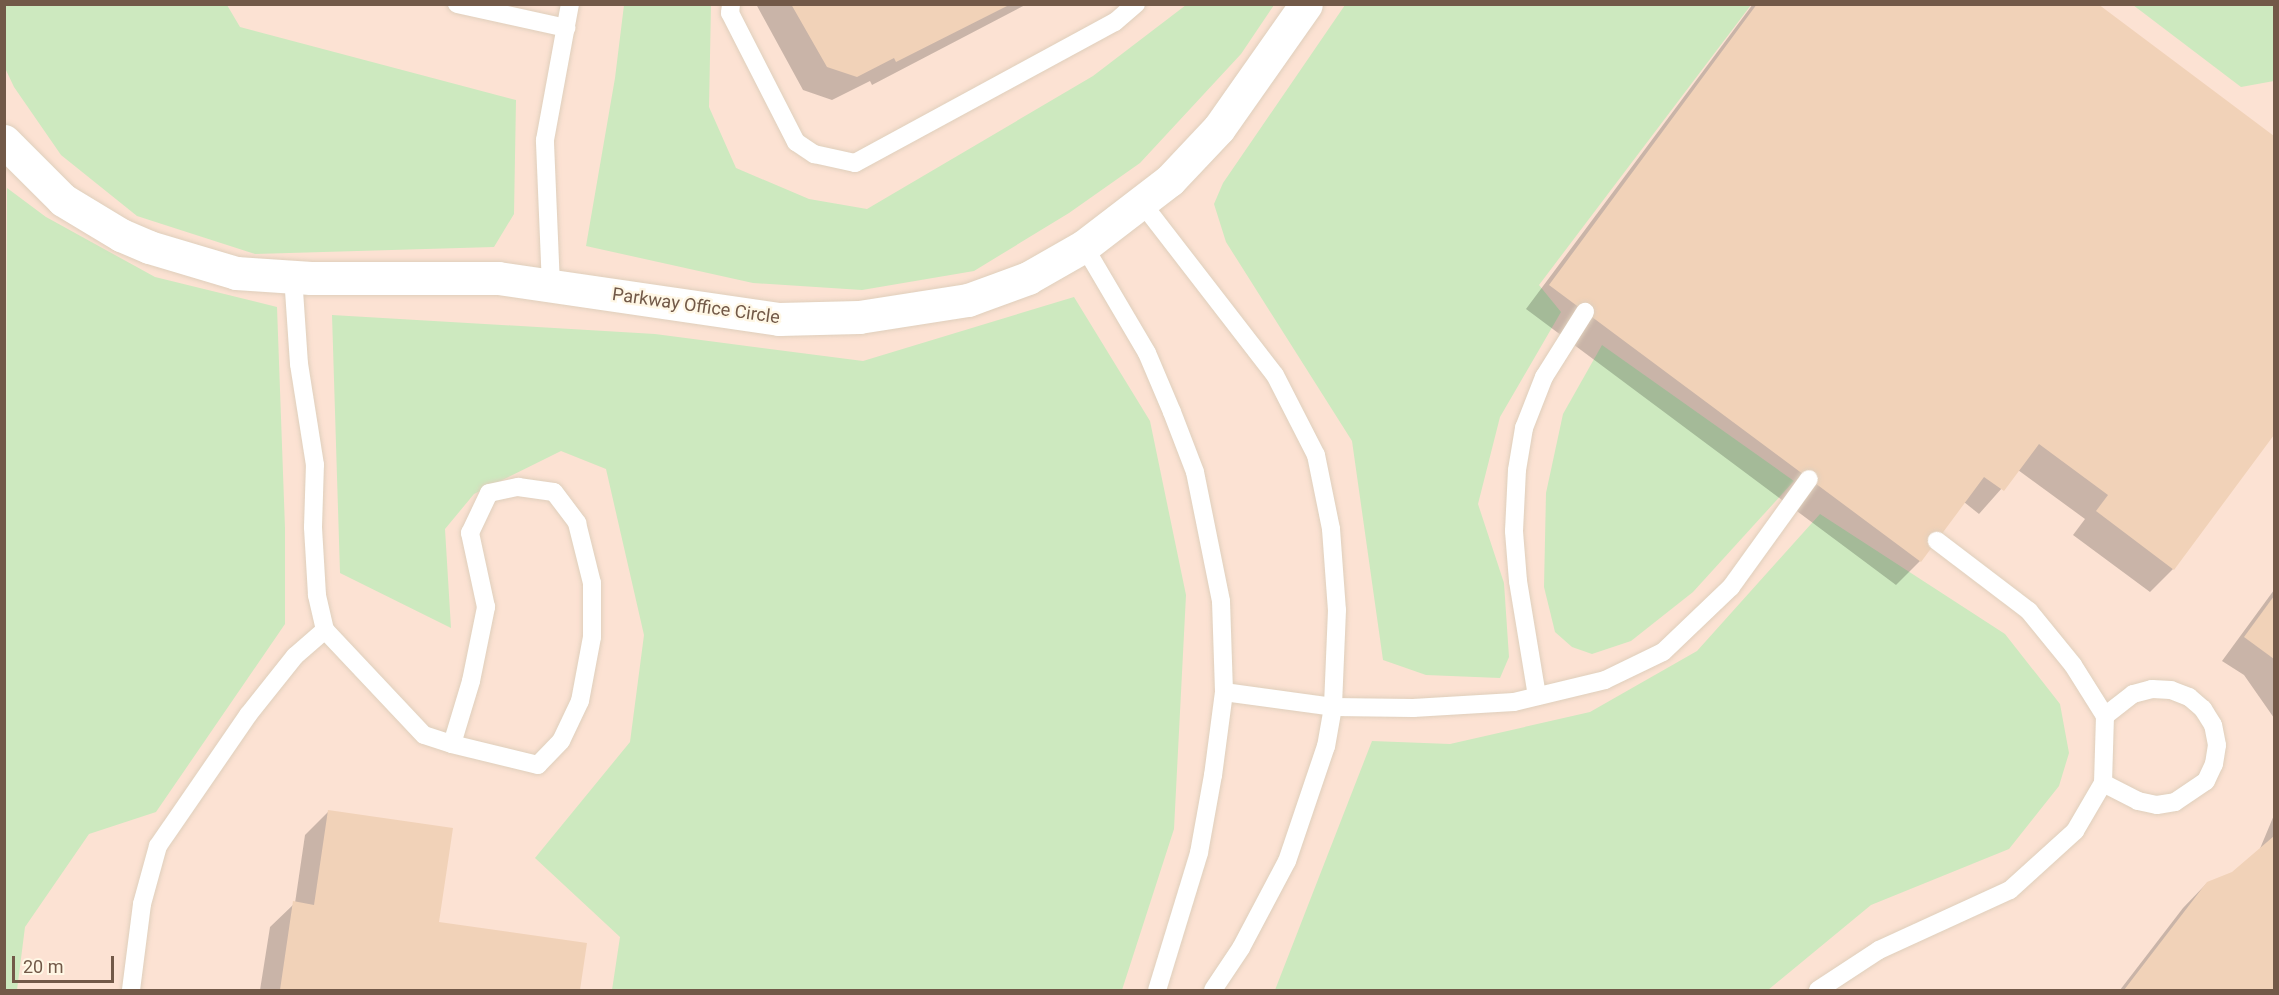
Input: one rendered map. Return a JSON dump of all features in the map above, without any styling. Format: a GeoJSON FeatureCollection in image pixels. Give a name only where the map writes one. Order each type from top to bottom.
{"type":"FeatureCollection","features":[{"type":"Feature","properties":{"kind":"street","name":"Parkway Office Circle"},"geometry":{"type":"LineString","coordinates":[[6,145],[63,200],[121,235],[149,247],[236,273],[293,276],[498,278],[779,319],[859,317],[968,300],[1028,278],[1084,246],[1170,180],[1219,128],[1306,4]]}},
{"type":"Feature","properties":{"kind":"lane"},"geometry":{"type":"LineString","coordinates":[[457,4],[566,28]]}},
{"type":"Feature","properties":{"kind":"lane"},"geometry":{"type":"LineString","coordinates":[[551,286],[545,140],[570,4]]}},
{"type":"Feature","properties":{"kind":"lane"},"geometry":{"type":"LineString","coordinates":[[731,4],[730,13],[796,142],[814,154],[855,163],[1116,22],[1136,4]]}},
{"type":"Feature","properties":{"kind":"lane"},"geometry":{"type":"LineString","coordinates":[[1142,203],[1275,375],[1316,455],[1331,529],[1335,587],[1333,707],[1317,783],[1287,861],[1241,948],[1212,990]]}},
{"type":"Feature","properties":{"kind":"lane"},"geometry":{"type":"LineString","coordinates":[[1084,246],[1147,353],[1195,472],[1221,601],[1224,692],[1199,853],[1157,990]]}},
{"type":"Feature","properties":{"kind":"lane"},"geometry":{"type":"LineString","coordinates":[[293,276],[299,364],[315,465],[317,595],[325,630],[424,735],[452,744],[538,765],[561,741],[580,701],[592,637],[592,583],[577,522],[554,492],[518,487],[489,493],[470,533],[486,607],[471,681],[452,744]]}},
{"type":"Feature","properties":{"kind":"lane"},"geometry":{"type":"LineString","coordinates":[[1537,696],[1518,581],[1514,531],[1517,470],[1524,428],[1544,377],[1585,312]]}},
{"type":"Feature","properties":{"kind":"lane"},"geometry":{"type":"LineString","coordinates":[[1224,692],[1333,707],[1413,708],[1514,702],[1605,680],[1663,652],[1731,587],[1809,479]]}},
{"type":"Feature","properties":{"kind":"lane"},"geometry":{"type":"LineString","coordinates":[[1818,990],[1879,950],[2010,890],[2075,831],[2103,783],[2105,716],[2073,664],[2029,611],[1937,541]]}},
{"type":"Feature","properties":{"kind":"lane"},"geometry":{"type":"LineString","coordinates":[[131,990],[142,904],[158,846],[248,715],[295,656],[325,630]]}},
{"type":"Feature","properties":{"kind":"lane"},"geometry":{"type":"LineString","coordinates":[[2103,783],[2138,801],[2157,805],[2175,802],[2206,781],[2214,764],[2217,744],[2213,725],[2203,709],[2189,697],[2171,690],[2152,689],[2133,694],[2105,716]]}},
{"type":"Feature","properties":{"kind":"shaded area"},"geometry":{"type":"Polygon","coordinates":[[[5,5],[2274,5],[2274,990],[5,990],[5,5]]]}},
{"type":"Feature","properties":{"kind":"green space"},"geometry":{"type":"Polygon","coordinates":[[[5,4],[227,5],[240,27],[516,100],[514,214],[494,247],[255,254],[137,216],[61,155],[14,87],[5,68],[5,4]]]}},
{"type":"Feature","properties":{"kind":"green space"},"geometry":{"type":"Polygon","coordinates":[[[624,5],[711,5],[709,107],[736,168],[809,199],[867,209],[1093,76],[1186,5],[1274,5],[1241,54],[1140,163],[1069,213],[974,271],[862,290],[753,283],[586,246],[615,78],[624,5]]]}},
{"type":"Feature","properties":{"kind":"green space"},"geometry":{"type":"Polygon","coordinates":[[[1345,5],[1751,5],[1539,285],[1561,312],[1500,417],[1478,504],[1504,583],[1509,657],[1500,678],[1426,675],[1383,660],[1352,441],[1226,242],[1214,204],[1223,183],[1345,5]]]}},
{"type":"Feature","properties":{"kind":"green space"},"geometry":{"type":"Polygon","coordinates":[[[2133,5],[2274,5],[2274,81],[2241,87],[2133,5]]]}},
{"type":"Feature","properties":{"kind":"green space"},"geometry":{"type":"Polygon","coordinates":[[[7,188],[46,217],[155,277],[277,307],[285,528],[285,624],[156,812],[89,834],[25,927],[17,990],[4,990],[7,188]]]}},
{"type":"Feature","properties":{"kind":"green space"},"geometry":{"type":"Polygon","coordinates":[[[1074,297],[1150,421],[1186,595],[1174,829],[1122,990],[612,990],[620,937],[535,858],[630,742],[644,635],[606,469],[561,451],[474,494],[445,529],[451,628],[340,573],[332,315],[655,334],[863,361],[1074,297]]]}},
{"type":"Feature","properties":{"kind":"green space"},"geometry":{"type":"Polygon","coordinates":[[[1602,345],[1794,481],[1693,592],[1631,641],[1592,654],[1572,647],[1555,632],[1544,587],[1546,493],[1563,414],[1602,345]]]}},
{"type":"Feature","properties":{"kind":"green space"},"geometry":{"type":"Polygon","coordinates":[[[1820,514],[2005,634],[2060,704],[2069,753],[2059,786],[2009,849],[1871,905],[1768,990],[1275,990],[1372,741],[1450,744],[1590,712],[1697,651],[1820,514]]]}},
{"type":"Feature","properties":{"kind":"building"},"geometry":{"type":"Polygon","coordinates":[[[791,4],[1011,4],[896,62],[894,58],[857,77],[827,67],[791,4]]]}},
{"type":"Feature","properties":{"kind":"building"},"geometry":{"type":"Polygon","coordinates":[[[1757,4],[2098,4],[2274,136],[2274,435],[2174,570],[2096,511],[2108,495],[2039,444],[2004,491],[1984,477],[1921,562],[1549,285],[1757,4]]]}},
{"type":"Feature","properties":{"kind":"building"},"geometry":{"type":"Polygon","coordinates":[[[2274,596],[2274,659],[2244,637],[2274,596]]]}},
{"type":"Feature","properties":{"kind":"building"},"geometry":{"type":"Polygon","coordinates":[[[328,810],[453,828],[439,922],[587,943],[580,990],[280,990],[293,901],[314,905],[328,810]]]}},
{"type":"Feature","properties":{"kind":"building"},"geometry":{"type":"Polygon","coordinates":[[[2274,836],[2274,990],[2124,990],[2207,882],[2232,872],[2274,836]]]}}]}
